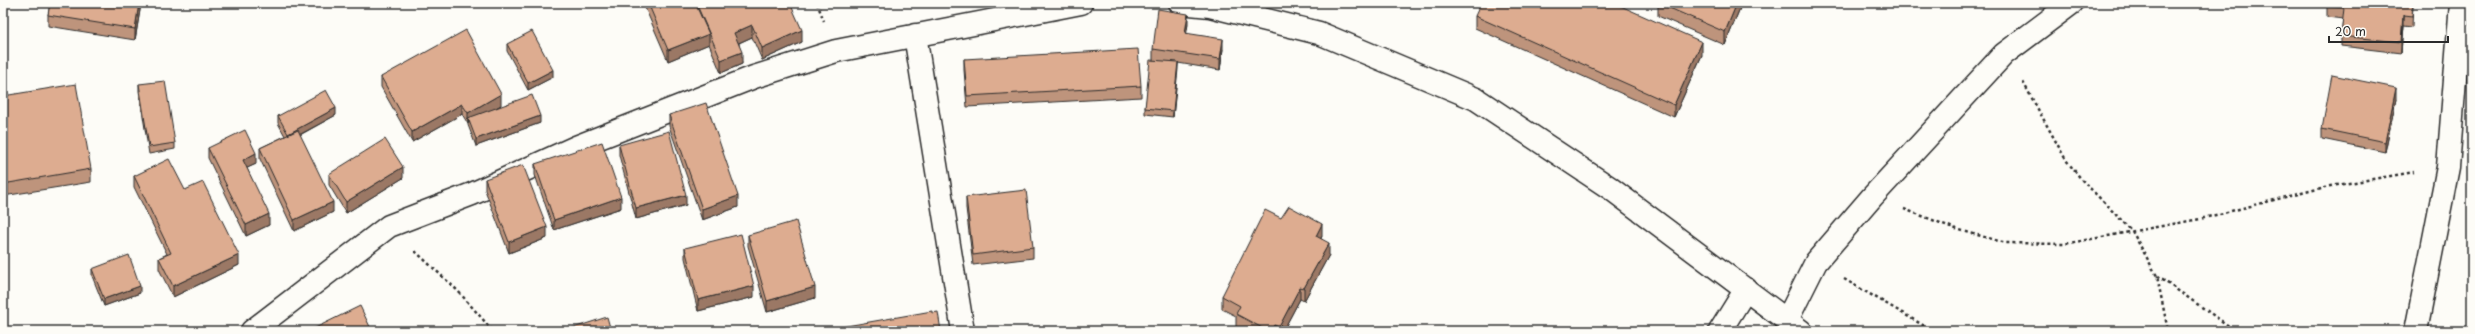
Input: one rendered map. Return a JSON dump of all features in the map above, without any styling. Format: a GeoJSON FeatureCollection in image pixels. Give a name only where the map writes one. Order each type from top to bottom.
{"type":"FeatureCollection","features":[{"type":"Feature","properties":{"kind":"street"},"geometry":{"type":"LineString","coordinates":[[252,331],[389,226],[472,194],[576,147],[754,77],[836,51],[1081,3]]}},
{"type":"Feature","properties":{"kind":"street"},"geometry":{"type":"LineString","coordinates":[[1180,3],[1210,6],[1319,34],[1476,100],[1610,188],[1794,325],[1816,262],[1872,197],[2004,54],[2072,3]]}},
{"type":"Feature","properties":{"kind":"street"},"geometry":{"type":"LineString","coordinates":[[2416,331],[2448,167],[2461,3]]}},
{"type":"Feature","properties":{"kind":"street"},"geometry":{"type":"LineString","coordinates":[[915,35],[963,331]]}},
{"type":"Feature","properties":{"kind":"street"},"geometry":{"type":"LineString","coordinates":[[1720,331],[1746,289]]}},
{"type":"Feature","properties":{"kind":"path"},"geometry":{"type":"LineString","coordinates":[[2004,54],[2031,96],[2066,160],[2082,180],[2132,231],[2157,276],[2168,331]]}},
{"type":"Feature","properties":{"kind":"path"},"geometry":{"type":"LineString","coordinates":[[1872,197],[1956,229],[2006,243],[2064,244],[2200,219],[2325,187],[2448,167]]}},
{"type":"Feature","properties":{"kind":"path"},"geometry":{"type":"LineString","coordinates":[[389,226],[458,291],[493,331]]}},
{"type":"Feature","properties":{"kind":"path"},"geometry":{"type":"LineString","coordinates":[[1816,262],[1933,331]]}},
{"type":"Feature","properties":{"kind":"path"},"geometry":{"type":"LineString","coordinates":[[2157,276],[2236,331]]}},
{"type":"Feature","properties":{"kind":"building"},"geometry":{"type":"Polygon","coordinates":[[[50,3],[139,3],[135,29],[48,15],[50,3]]]}},
{"type":"Feature","properties":{"kind":"building"},"geometry":{"type":"Polygon","coordinates":[[[648,3],[695,3],[709,34],[668,50],[648,3]]]}},
{"type":"Feature","properties":{"kind":"building"},"geometry":{"type":"Polygon","coordinates":[[[696,3],[790,3],[802,30],[762,48],[752,25],[734,33],[742,52],[721,60],[696,3]]]}},
{"type":"Feature","properties":{"kind":"building"},"geometry":{"type":"Polygon","coordinates":[[[1481,3],[1614,3],[1702,42],[1674,105],[1475,16],[1481,3]]]}},
{"type":"Feature","properties":{"kind":"building"},"geometry":{"type":"Polygon","coordinates":[[[1658,3],[1737,3],[1725,32],[1658,3]]]}},
{"type":"Feature","properties":{"kind":"building"},"geometry":{"type":"Polygon","coordinates":[[[2327,3],[2413,3],[2412,16],[2403,15],[2401,42],[2341,36],[2344,8],[2327,6],[2327,3]]]}},
{"type":"Feature","properties":{"kind":"building"},"geometry":{"type":"Polygon","coordinates":[[[1158,9],[1188,14],[1185,33],[1223,39],[1220,59],[1153,49],[1158,9]]]}},
{"type":"Feature","properties":{"kind":"building"},"geometry":{"type":"Polygon","coordinates":[[[466,30],[501,94],[468,113],[462,104],[412,132],[381,77],[466,30]]]}},
{"type":"Feature","properties":{"kind":"building"},"geometry":{"type":"Polygon","coordinates":[[[532,31],[553,70],[528,83],[507,44],[532,31]]]}},
{"type":"Feature","properties":{"kind":"building"},"geometry":{"type":"Polygon","coordinates":[[[1138,49],[1141,86],[967,96],[964,59],[1138,49]]]}},
{"type":"Feature","properties":{"kind":"building"},"geometry":{"type":"Polygon","coordinates":[[[1150,60],[1178,62],[1173,111],[1145,108],[1150,60]]]}},
{"type":"Feature","properties":{"kind":"building"},"geometry":{"type":"Polygon","coordinates":[[[2332,75],[2396,88],[2385,142],[2322,129],[2332,75]]]}},
{"type":"Feature","properties":{"kind":"building"},"geometry":{"type":"Polygon","coordinates":[[[165,81],[175,143],[149,147],[139,84],[165,81]]]}},
{"type":"Feature","properties":{"kind":"building"},"geometry":{"type":"Polygon","coordinates":[[[76,84],[91,169],[3,184],[3,96],[76,84]]]}},
{"type":"Feature","properties":{"kind":"building"},"geometry":{"type":"Polygon","coordinates":[[[326,90],[336,108],[288,134],[278,116],[326,90]]]}},
{"type":"Feature","properties":{"kind":"building"},"geometry":{"type":"Polygon","coordinates":[[[532,95],[540,116],[476,139],[468,118],[532,95]]]}},
{"type":"Feature","properties":{"kind":"building"},"geometry":{"type":"Polygon","coordinates":[[[706,103],[738,196],[702,209],[669,115],[706,103]]]}},
{"type":"Feature","properties":{"kind":"building"},"geometry":{"type":"Polygon","coordinates":[[[245,130],[256,153],[243,160],[269,214],[246,225],[208,148],[245,130]]]}},
{"type":"Feature","properties":{"kind":"building"},"geometry":{"type":"Polygon","coordinates":[[[298,130],[333,202],[294,220],[260,148],[298,130]]]}},
{"type":"Feature","properties":{"kind":"building"},"geometry":{"type":"Polygon","coordinates":[[[669,131],[686,195],[636,208],[619,145],[669,131]]]}},
{"type":"Feature","properties":{"kind":"building"},"geometry":{"type":"Polygon","coordinates":[[[385,139],[403,167],[346,202],[329,174],[385,139]]]}},
{"type":"Feature","properties":{"kind":"building"},"geometry":{"type":"Polygon","coordinates":[[[602,142],[621,197],[554,220],[535,164],[602,142]]]}},
{"type":"Feature","properties":{"kind":"building"},"geometry":{"type":"Polygon","coordinates":[[[169,159],[185,190],[203,182],[239,255],[173,286],[159,258],[171,253],[134,176],[169,159]]]}},
{"type":"Feature","properties":{"kind":"building"},"geometry":{"type":"Polygon","coordinates":[[[523,165],[547,227],[509,242],[485,179],[523,165]]]}},
{"type":"Feature","properties":{"kind":"building"},"geometry":{"type":"Polygon","coordinates":[[[1026,190],[1033,247],[973,255],[966,197],[1026,190]]]}},
{"type":"Feature","properties":{"kind":"building"},"geometry":{"type":"Polygon","coordinates":[[[1289,206],[1322,224],[1316,236],[1329,243],[1304,288],[1300,287],[1279,327],[1274,325],[1271,331],[1268,331],[1236,314],[1240,306],[1222,296],[1265,210],[1281,218],[1289,206]]]}},
{"type":"Feature","properties":{"kind":"building"},"geometry":{"type":"Polygon","coordinates":[[[796,221],[815,287],[767,301],[748,235],[796,221]]]}},
{"type":"Feature","properties":{"kind":"building"},"geometry":{"type":"Polygon","coordinates":[[[741,234],[754,286],[698,300],[685,248],[741,234]]]}},
{"type":"Feature","properties":{"kind":"building"},"geometry":{"type":"Polygon","coordinates":[[[129,255],[140,286],[104,299],[92,269],[129,255]]]}},
{"type":"Feature","properties":{"kind":"building"},"geometry":{"type":"Polygon","coordinates":[[[360,306],[372,331],[309,331],[360,306]]]}},
{"type":"Feature","properties":{"kind":"building"},"geometry":{"type":"Polygon","coordinates":[[[932,311],[932,313],[938,312],[941,331],[818,331],[932,311]]]}},
{"type":"Feature","properties":{"kind":"building"},"geometry":{"type":"Polygon","coordinates":[[[607,317],[611,331],[564,331],[607,317]]]}}]}
